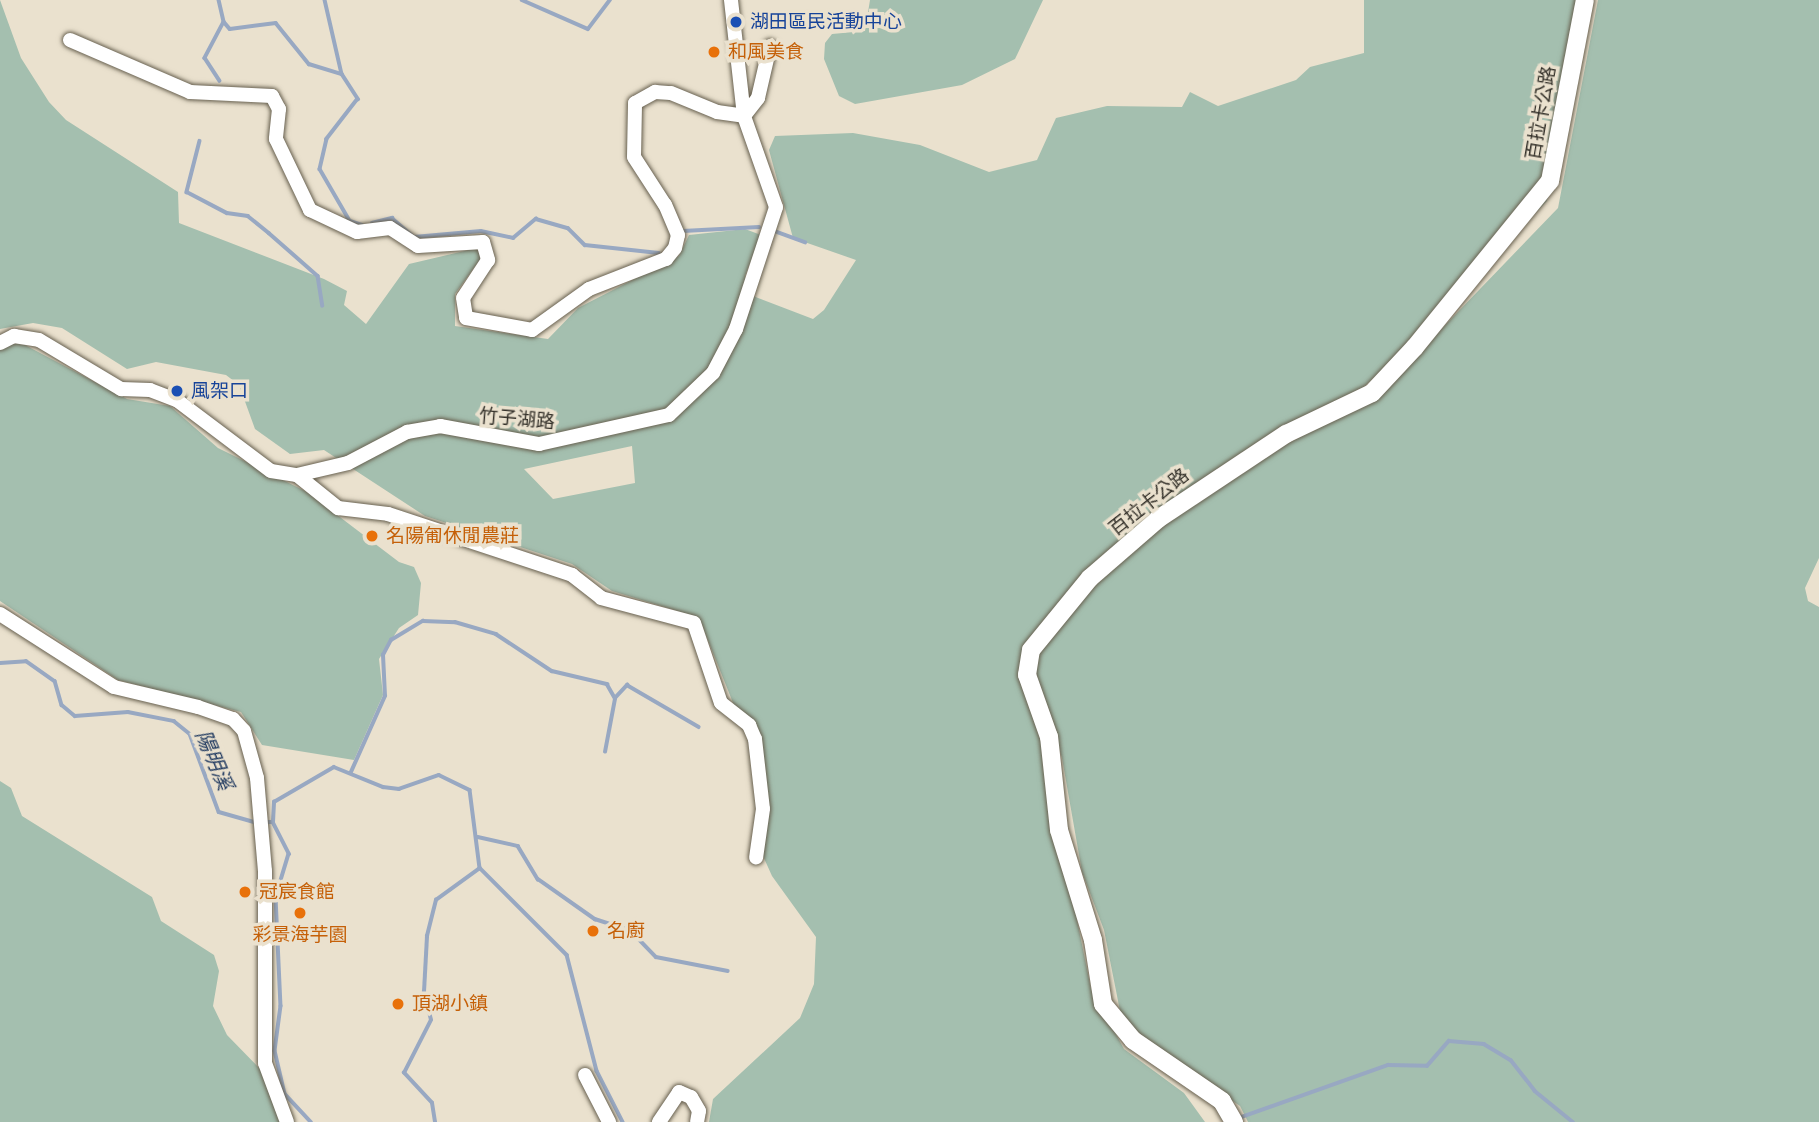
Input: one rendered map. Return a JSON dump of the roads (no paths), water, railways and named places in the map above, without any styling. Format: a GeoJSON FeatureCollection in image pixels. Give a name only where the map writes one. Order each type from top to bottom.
{"type":"FeatureCollection","features":[{"type":"Feature","properties":{"kind":"main road","name":"百拉卡公路"},"geometry":{"type":"LineString","coordinates":[[1234,1122],[1222,1101],[1133,1040],[1103,1004],[1093,940],[1059,830],[1049,737],[1027,675],[1031,650],[1090,578],[1158,519],[1286,434],[1372,393],[1415,347],[1550,181],[1585,0]]}},
{"type":"Feature","properties":{"kind":"street","name":"竹子湖路"},"geometry":{"type":"LineString","coordinates":[[0,343],[15,336],[39,340],[121,389],[178,401],[271,471],[297,475],[348,463],[407,432],[440,426],[540,444],[669,415],[713,373],[736,329],[776,207],[744,116],[731,0]]}},
{"type":"Feature","properties":{"kind":"street"},"geometry":{"type":"LineString","coordinates":[[70,40],[190,92],[264,91],[277,100],[276,139],[310,210],[357,232],[390,228],[418,246],[483,242],[488,260],[463,298],[466,318],[532,330],[589,289],[666,259],[674,248],[678,235],[665,205],[634,157],[635,103],[655,92],[671,93],[717,112],[744,116],[758,97],[770,46]]}},
{"type":"Feature","properties":{"kind":"street"},"geometry":{"type":"LineString","coordinates":[[297,475],[338,508],[388,514],[572,575],[601,598],[694,623],[721,703],[749,725],[755,739],[763,808],[756,858]]}},
{"type":"Feature","properties":{"kind":"street"},"geometry":{"type":"LineString","coordinates":[[0,614],[114,687],[233,719],[254,758],[261,822],[265,1063],[286,1122]]}},
{"type":"Feature","properties":{"kind":"street"},"geometry":{"type":"LineString","coordinates":[[585,1075],[608,1122]]}},
{"type":"Feature","properties":{"kind":"street"},"geometry":{"type":"LineString","coordinates":[[659,1122],[679,1092],[691,1097],[699,1111],[696,1122]]}},
{"type":"Feature","properties":{"kind":"waterway"},"geometry":{"type":"LineString","coordinates":[[219,0],[224,22],[205,58],[220,81]]}},
{"type":"Feature","properties":{"kind":"waterway"},"geometry":{"type":"LineString","coordinates":[[325,0],[342,74],[358,99],[327,139],[320,169],[350,221],[362,225]]}},
{"type":"Feature","properties":{"kind":"waterway"},"geometry":{"type":"LineString","coordinates":[[522,0],[588,29],[610,0]]}},
{"type":"Feature","properties":{"kind":"waterway"},"geometry":{"type":"LineString","coordinates":[[224,22],[230,29],[276,23],[309,64],[342,74]]}},
{"type":"Feature","properties":{"kind":"waterway"},"geometry":{"type":"LineString","coordinates":[[200,141],[187,192],[227,213],[248,216],[269,233],[318,276],[323,306]]}},
{"type":"Feature","properties":{"kind":"waterway"},"geometry":{"type":"LineString","coordinates":[[372,223],[392,218],[414,237],[481,231],[513,238],[536,219],[568,228],[585,245],[659,253]]}},
{"type":"Feature","properties":{"kind":"waterway"},"geometry":{"type":"LineString","coordinates":[[683,231],[759,227]]}},
{"type":"Feature","properties":{"kind":"waterway"},"geometry":{"type":"LineString","coordinates":[[777,232],[805,242]]}},
{"type":"Feature","properties":{"kind":"waterway"},"geometry":{"type":"LineString","coordinates":[[351,772],[385,696],[383,655],[391,640],[423,621],[455,622],[496,634],[552,671],[607,684],[615,698],[627,685],[699,727]]}},
{"type":"Feature","properties":{"kind":"waterway","name":"陽明溪"},"geometry":{"type":"LineString","coordinates":[[0,663],[26,661],[55,681],[62,705],[75,716],[128,712],[174,721],[190,734],[219,812],[258,823]]}},
{"type":"Feature","properties":{"kind":"waterway"},"geometry":{"type":"LineString","coordinates":[[605,752],[615,699]]}},
{"type":"Feature","properties":{"kind":"waterway"},"geometry":{"type":"LineString","coordinates":[[273,822],[274,802],[334,767],[383,787],[399,789],[439,775],[470,790],[480,868],[567,955],[597,1071],[623,1122]]}},
{"type":"Feature","properties":{"kind":"waterway","name":"陽明溪"},"geometry":{"type":"LineString","coordinates":[[266,822],[273,822],[289,854],[276,897],[281,1006],[275,1051],[285,1094],[311,1122]]}},
{"type":"Feature","properties":{"kind":"waterway"},"geometry":{"type":"LineString","coordinates":[[478,837],[518,846],[538,879],[595,919],[631,931],[656,957],[728,971]]}},
{"type":"Feature","properties":{"kind":"waterway"},"geometry":{"type":"LineString","coordinates":[[435,1122],[432,1103],[404,1073],[431,1020],[424,992],[427,936],[436,900],[480,868]]}},
{"type":"Feature","properties":{"kind":"waterway"},"geometry":{"type":"LineString","coordinates":[[1239,1118],[1388,1065],[1427,1066],[1449,1041],[1484,1044],[1511,1060],[1535,1091],[1573,1122]]}},
{"type":"Feature","properties":{"kind":"place","name":"湖田區民活動中心"},"geometry":{"type":"Point","coordinates":[736,22]}},
{"type":"Feature","properties":{"kind":"place","name":"和風美食"},"geometry":{"type":"Point","coordinates":[714,52]}},
{"type":"Feature","properties":{"kind":"place","name":"風架口"},"geometry":{"type":"Point","coordinates":[177,391]}},
{"type":"Feature","properties":{"kind":"place","name":"名陽匍休閒農莊"},"geometry":{"type":"Point","coordinates":[372,536]}},
{"type":"Feature","properties":{"kind":"place","name":"冠宸食館"},"geometry":{"type":"Point","coordinates":[245,892]}},
{"type":"Feature","properties":{"kind":"place","name":"彩景海芋園"},"geometry":{"type":"Point","coordinates":[300,913]}},
{"type":"Feature","properties":{"kind":"place","name":"名廚"},"geometry":{"type":"Point","coordinates":[593,931]}},
{"type":"Feature","properties":{"kind":"place","name":"頂湖小鎮"},"geometry":{"type":"Point","coordinates":[398,1004]}}]}
